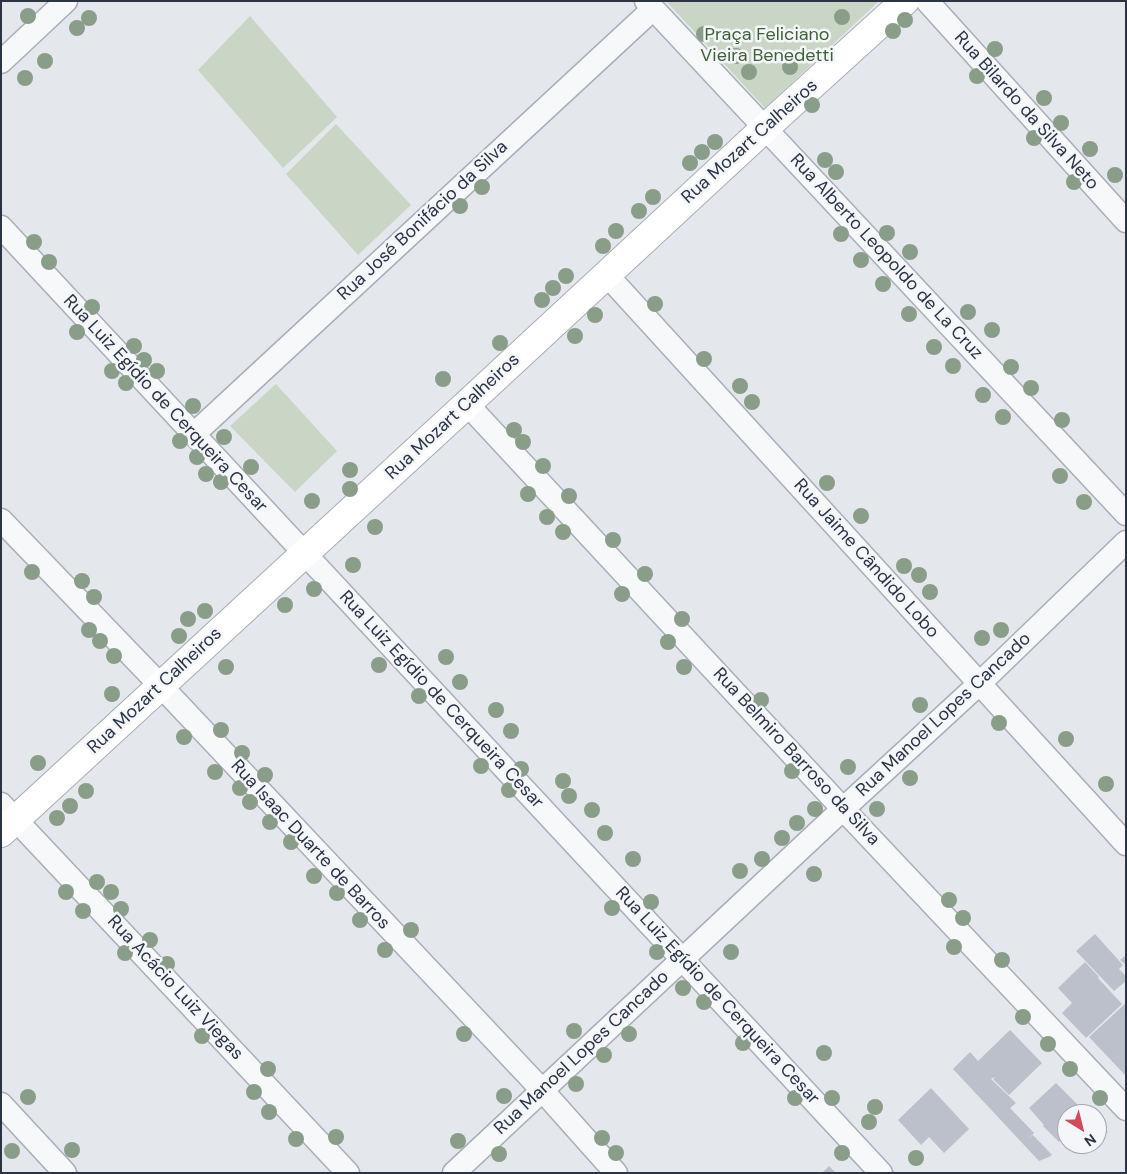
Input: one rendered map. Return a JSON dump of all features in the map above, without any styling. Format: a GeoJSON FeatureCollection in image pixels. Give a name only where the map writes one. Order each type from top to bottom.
{"type":"FeatureCollection","features":[{"type":"Feature","properties":{"kind":"street"},"geometry":{"type":"LineString","coordinates":[[1,62],[66,1]]}},
{"type":"Feature","properties":{"kind":"street","name":"Rua Mozart Calheiros"},"geometry":{"type":"LineString","coordinates":[[6,819],[161,686],[606,274],[905,1]]}},
{"type":"Feature","properties":{"kind":"street","name":"Rua Bilardo da Silva Neto"},"geometry":{"type":"LineString","coordinates":[[927,1],[1126,221]]}},
{"type":"Feature","properties":{"kind":"street","name":"Rua Alberto Leopoldo de La Cruz"},"geometry":{"type":"LineString","coordinates":[[650,5],[1126,514]]}},
{"type":"Feature","properties":{"kind":"street","name":"Rua José Bonifácio da Silva"},"geometry":{"type":"LineString","coordinates":[[194,434],[650,5]]}},
{"type":"Feature","properties":{"kind":"street","name":"Rua Luiz Egídio de Cerqueira Cesar"},"geometry":{"type":"LineString","coordinates":[[1,227],[881,1173]]}},
{"type":"Feature","properties":{"kind":"street","name":"Rua Jaime Cândido Lobo"},"geometry":{"type":"LineString","coordinates":[[606,274],[1126,844]]}},
{"type":"Feature","properties":{"kind":"street","name":"Rua Belmiro Barroso da Silva"},"geometry":{"type":"LineString","coordinates":[[467,404],[1126,1109]]}},
{"type":"Feature","properties":{"kind":"street","name":"Rua Isaac Duarte de Barros"},"geometry":{"type":"LineString","coordinates":[[1,520],[161,686],[542,1090],[616,1173]]}},
{"type":"Feature","properties":{"kind":"street","name":"Rua Manoel Lopes Cancado"},"geometry":{"type":"LineString","coordinates":[[454,1173],[979,684],[1126,542]]}},
{"type":"Feature","properties":{"kind":"street","name":"Rua Acácio Luiz Viegas"},"geometry":{"type":"LineString","coordinates":[[6,819],[348,1173]]}},
{"type":"Feature","properties":{"kind":"street"},"geometry":{"type":"LineString","coordinates":[[1,1104],[65,1173]]}},
{"type":"Feature","properties":{"kind":"green space","name":"Praça Feliciano Vieira Benedetti"},"geometry":{"type":"Polygon","coordinates":[[[666,1],[879,1],[765,108],[666,1]]]}},
{"type":"Feature","properties":{"kind":"green space"},"geometry":{"type":"Polygon","coordinates":[[[250,16],[337,117],[283,168],[198,70],[250,16]]]}},
{"type":"Feature","properties":{"kind":"green space"},"geometry":{"type":"Polygon","coordinates":[[[336,124],[411,205],[358,255],[286,174],[336,124]]]}},
{"type":"Feature","properties":{"kind":"green space"},"geometry":{"type":"Polygon","coordinates":[[[276,384],[337,451],[295,492],[230,426],[276,384]]]}},
{"type":"Feature","properties":{"kind":"building"},"geometry":{"type":"Polygon","coordinates":[[[1095,934],[1123,965],[1119,969],[1126,976],[1126,981],[1114,991],[1076,951],[1095,934]]]}},
{"type":"Feature","properties":{"kind":"building"},"geometry":{"type":"Polygon","coordinates":[[[1126,955],[1126,965],[1120,960],[1126,955]]]}},
{"type":"Feature","properties":{"kind":"building"},"geometry":{"type":"Polygon","coordinates":[[[1085,962],[1122,1004],[1086,1038],[1062,1013],[1072,1003],[1058,988],[1085,962]]]}},
{"type":"Feature","properties":{"kind":"building"},"geometry":{"type":"Polygon","coordinates":[[[1126,1003],[1126,1076],[1089,1037],[1126,1003]]]}},
{"type":"Feature","properties":{"kind":"building"},"geometry":{"type":"Polygon","coordinates":[[[1010,1030],[1042,1063],[1009,1095],[993,1079],[994,1077],[991,1079],[1016,1103],[1010,1108],[1034,1133],[1028,1139],[1033,1135],[1052,1155],[1039,1161],[953,1069],[970,1052],[978,1061],[1010,1030]]]}},
{"type":"Feature","properties":{"kind":"building"},"geometry":{"type":"Polygon","coordinates":[[[1056,1083],[1077,1104],[1057,1104],[1057,1140],[1029,1108],[1056,1083]]]}},
{"type":"Feature","properties":{"kind":"building"},"geometry":{"type":"Polygon","coordinates":[[[931,1088],[969,1129],[944,1153],[929,1137],[921,1145],[898,1120],[931,1088]]]}},
{"type":"Feature","properties":{"kind":"building"},"geometry":{"type":"Polygon","coordinates":[[[829,1166],[836,1173],[822,1173],[829,1166]]]}}]}
